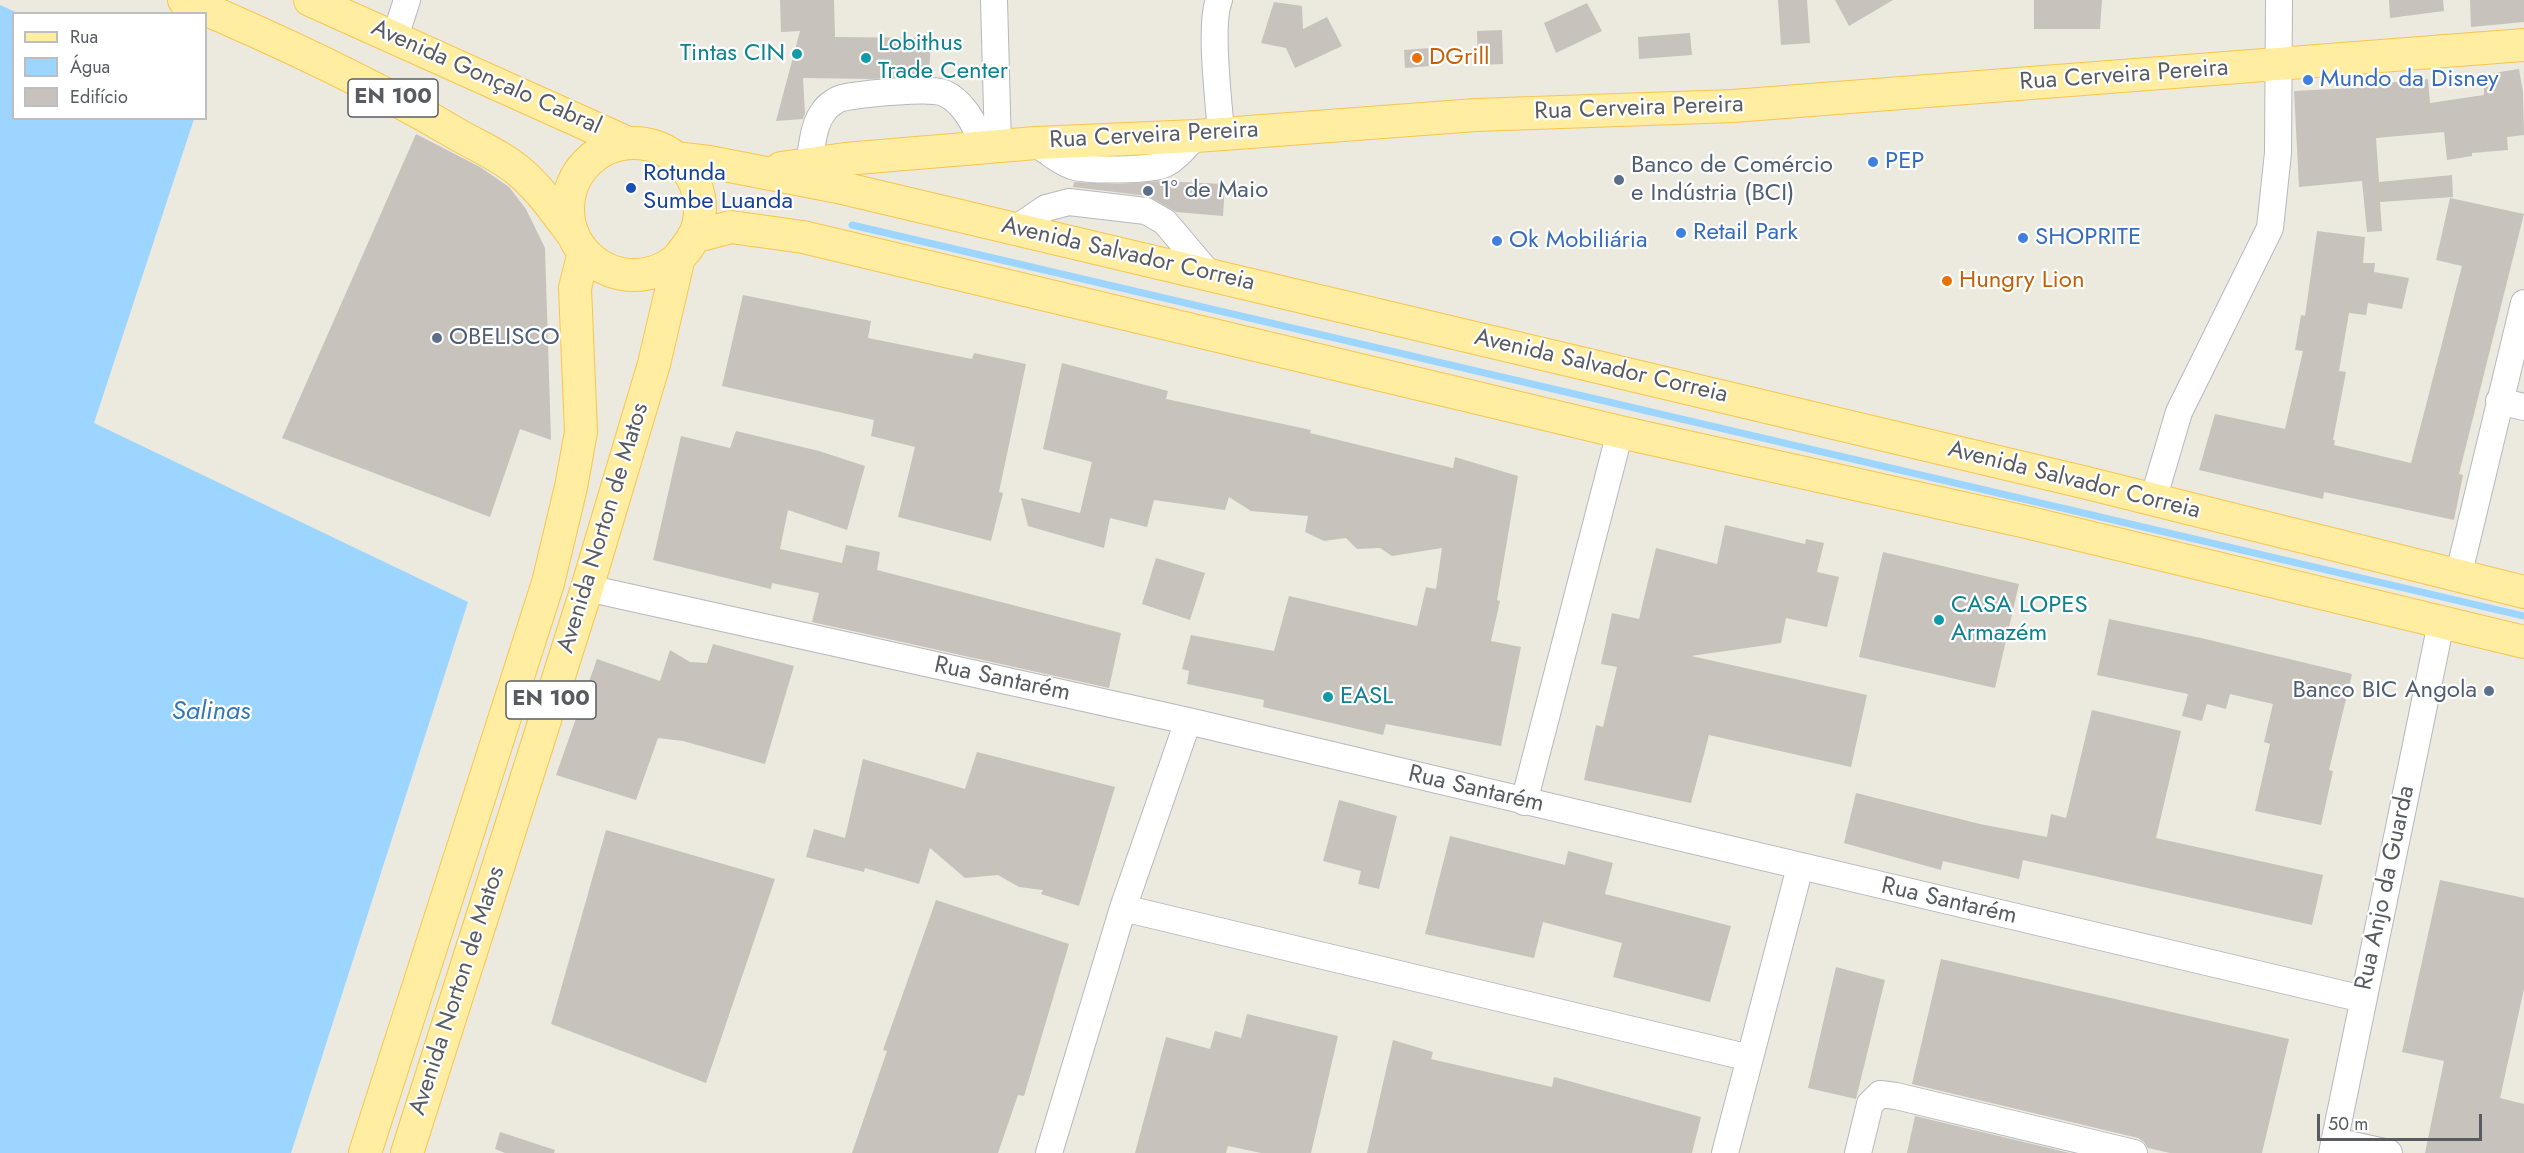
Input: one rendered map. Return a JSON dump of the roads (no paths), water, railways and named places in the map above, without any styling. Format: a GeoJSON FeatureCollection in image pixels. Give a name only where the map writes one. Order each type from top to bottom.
{"type":"FeatureCollection","features":[{"type":"Feature","properties":{"kind":"main road","name":"EN 100"},"geometry":{"type":"LineString","coordinates":[[184,0],[238,23],[420,111],[495,155],[520,171],[541,191],[579,244],[605,268],[630,275],[656,271],[686,247],[699,213],[696,188],[691,176],[675,158],[653,146],[628,143],[616,145],[594,157],[572,187],[569,205],[579,244]]}},
{"type":"Feature","properties":{"kind":"main road","name":"Avenida Gonçalo Cabral"},"geometry":{"type":"LineString","coordinates":[[310,0],[628,143]]}},
{"type":"Feature","properties":{"kind":"main road","name":"Rua Cerveira Pereira"},"geometry":{"type":"LineString","coordinates":[[754,171],[1036,143],[1208,134],[1476,115],[1733,106],[2524,45]]}},
{"type":"Feature","properties":{"kind":"main road","name":"Avenida Salvador Correia"},"geometry":{"type":"LineString","coordinates":[[675,158],[838,187],[1209,274],[2008,464],[2524,592]]}},
{"type":"Feature","properties":{"kind":"main road"},"geometry":{"type":"LineString","coordinates":[[686,247],[731,227],[803,237],[1620,432],[2026,522],[2524,642]]}},
{"type":"Feature","properties":{"kind":"main road","name":"Avenida Norton de Matos"},"geometry":{"type":"LineString","coordinates":[[365,1153],[548,583],[571,487],[581,432],[575,288],[579,244]]}},
{"type":"Feature","properties":{"kind":"main road","name":"Avenida Norton de Matos"},"geometry":{"type":"LineString","coordinates":[[407,1153],[587,588],[654,364],[686,247]]}},
{"type":"Feature","properties":{"kind":"street"},"geometry":{"type":"LineString","coordinates":[[395,37],[407,0]]}},
{"type":"Feature","properties":{"kind":"street"},"geometry":{"type":"LineString","coordinates":[[991,147],[994,0]]}},
{"type":"Feature","properties":{"kind":"street"},"geometry":{"type":"LineString","coordinates":[[1208,134],[1215,9],[1219,0]]}},
{"type":"Feature","properties":{"kind":"street"},"geometry":{"type":"LineString","coordinates":[[2153,501],[2179,412],[2270,228],[2278,153],[2279,0]]}},
{"type":"Feature","properties":{"kind":"street"},"geometry":{"type":"LineString","coordinates":[[809,164],[816,130],[823,111],[840,98],[929,90],[945,93],[960,105],[991,147]]}},
{"type":"Feature","properties":{"kind":"street"},"geometry":{"type":"LineString","coordinates":[[1016,229],[1046,208],[1070,202],[1146,211],[1165,222],[1209,274]]}},
{"type":"Feature","properties":{"kind":"street"},"geometry":{"type":"LineString","coordinates":[[2458,577],[2524,303]]}},
{"type":"Feature","properties":{"kind":"street"},"geometry":{"type":"LineString","coordinates":[[2499,401],[2524,407]]}},
{"type":"Feature","properties":{"kind":"street"},"geometry":{"type":"LineString","coordinates":[[1524,802],[1620,432]]}},
{"type":"Feature","properties":{"kind":"street","name":"Rua Santarém"},"geometry":{"type":"LineString","coordinates":[[587,588],[1188,721],[2363,999]]}},
{"type":"Feature","properties":{"kind":"street","name":"Rua Anjo da Guarda"},"geometry":{"type":"LineString","coordinates":[[2333,1147],[2441,623]]}},
{"type":"Feature","properties":{"kind":"street"},"geometry":{"type":"LineString","coordinates":[[1049,1153],[1124,908],[1188,721]]}},
{"type":"Feature","properties":{"kind":"street"},"geometry":{"type":"LineString","coordinates":[[1725,1153],[1800,867]]}},
{"type":"Feature","properties":{"kind":"street"},"geometry":{"type":"LineString","coordinates":[[1124,908],[1750,1058]]}},
{"type":"Feature","properties":{"kind":"street"},"geometry":{"type":"LineString","coordinates":[[1858,1153],[1870,1104],[1880,1094],[2134,1153]]}},
{"type":"Feature","properties":{"kind":"street"},"geometry":{"type":"LineString","coordinates":[[2333,1147],[2389,1153]]}},
{"type":"Feature","properties":{"kind":"water","name":"Salinas"},"geometry":{"type":"Polygon","coordinates":[[[0,5],[16,12],[12,12],[12,120],[194,120],[94,423],[468,602],[291,1153],[0,1153],[0,5]]]}},
{"type":"Feature","properties":{"kind":"waterway"},"geometry":{"type":"LineString","coordinates":[[852,225],[2524,616]]}},
{"type":"Feature","properties":{"kind":"place","name":"Tintas CIN"},"geometry":{"type":"Point","coordinates":[797,54]}},
{"type":"Feature","properties":{"kind":"place","name":"Lobithus Trade Center"},"geometry":{"type":"Point","coordinates":[866,58]}},
{"type":"Feature","properties":{"kind":"place","name":"DGrill"},"geometry":{"type":"Point","coordinates":[1417,58]}},
{"type":"Feature","properties":{"kind":"place","name":"Mundo da Disney"},"geometry":{"type":"Point","coordinates":[2308,80]}},
{"type":"Feature","properties":{"kind":"place","name":"PEP"},"geometry":{"type":"Point","coordinates":[1873,162]}},
{"type":"Feature","properties":{"kind":"place","name":"Banco de Comércio e Indústria (BCI)"},"geometry":{"type":"Point","coordinates":[1619,180]}},
{"type":"Feature","properties":{"kind":"place","name":"Rotunda Sumbe Luanda"},"geometry":{"type":"Point","coordinates":[631,188]}},
{"type":"Feature","properties":{"kind":"place","name":"1º de Maio"},"geometry":{"type":"Point","coordinates":[1148,191]}},
{"type":"Feature","properties":{"kind":"place","name":"Retail Park"},"geometry":{"type":"Point","coordinates":[1681,233]}},
{"type":"Feature","properties":{"kind":"place","name":"SHOPRITE"},"geometry":{"type":"Point","coordinates":[2023,238]}},
{"type":"Feature","properties":{"kind":"place","name":"Ok Mobiliária"},"geometry":{"type":"Point","coordinates":[1497,241]}},
{"type":"Feature","properties":{"kind":"place","name":"Hungry Lion"},"geometry":{"type":"Point","coordinates":[1947,281]}},
{"type":"Feature","properties":{"kind":"place","name":"OBELISCO"},"geometry":{"type":"Point","coordinates":[437,338]}},
{"type":"Feature","properties":{"kind":"place","name":"CASA LOPES Armazém"},"geometry":{"type":"Point","coordinates":[1939,620]}},
{"type":"Feature","properties":{"kind":"place","name":"Banco BIC Angola"},"geometry":{"type":"Point","coordinates":[2489,691]}},
{"type":"Feature","properties":{"kind":"place","name":"EASL"},"geometry":{"type":"Point","coordinates":[1328,697]}}]}
